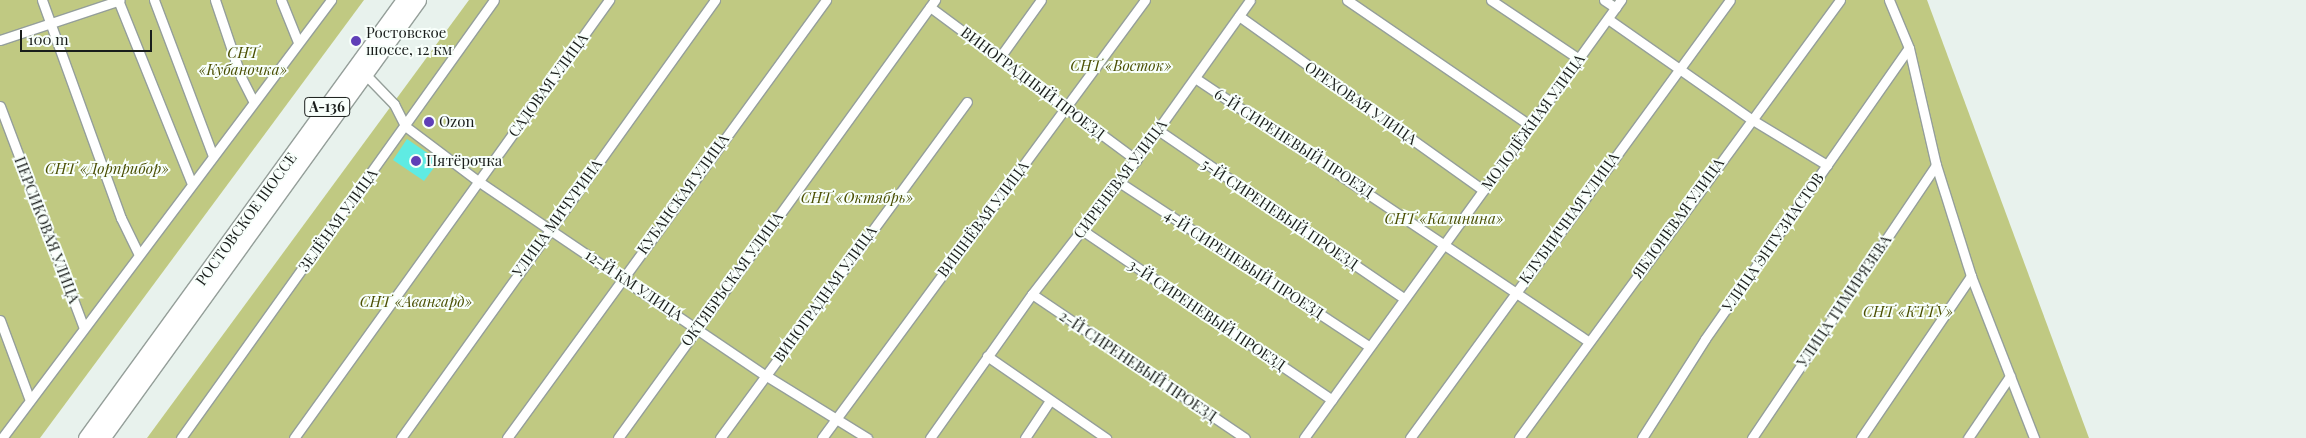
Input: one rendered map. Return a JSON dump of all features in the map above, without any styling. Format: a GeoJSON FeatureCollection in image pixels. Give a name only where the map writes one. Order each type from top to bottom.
{"type":"FeatureCollection","features":[{"type":"Feature","properties":{"kind":"highway","name":"РОСТОВСКОЕ ШОССЕ"},"geometry":{"type":"LineString","coordinates":[[102,438],[360,70],[404,0]]}},
{"type":"Feature","properties":{"kind":"highway","name":"РОСТОВСКОЕ ШОССЕ"},"geometry":{"type":"LineString","coordinates":[[86,438],[360,70],[418,0]]}},
{"type":"Feature","properties":{"kind":"street"},"geometry":{"type":"LineString","coordinates":[[42,0],[120,218],[138,253]]}},
{"type":"Feature","properties":{"kind":"street"},"geometry":{"type":"LineString","coordinates":[[0,40],[119,0],[191,182]]}},
{"type":"Feature","properties":{"kind":"street"},"geometry":{"type":"LineString","coordinates":[[154,0],[213,156]]}},
{"type":"Feature","properties":{"kind":"street"},"geometry":{"type":"LineString","coordinates":[[215,0],[242,77],[254,102]]}},
{"type":"Feature","properties":{"kind":"street"},"geometry":{"type":"LineString","coordinates":[[281,0],[298,42]]}},
{"type":"Feature","properties":{"kind":"street"},"geometry":{"type":"LineString","coordinates":[[2,438],[29,398],[330,0]]}},
{"type":"Feature","properties":{"kind":"street","name":"ЗЕЛЁНАЯ УЛИЦА"},"geometry":{"type":"LineString","coordinates":[[181,438],[494,0]]}},
{"type":"Feature","properties":{"kind":"street","name":"САДОВАЯ УЛИЦА"},"geometry":{"type":"LineString","coordinates":[[294,438],[609,0]]}},
{"type":"Feature","properties":{"kind":"street","name":"УЛИЦА МИЧУРИНА"},"geometry":{"type":"LineString","coordinates":[[401,438],[715,0]]}},
{"type":"Feature","properties":{"kind":"street","name":"КУБАНСКАЯ УЛИЦА"},"geometry":{"type":"LineString","coordinates":[[507,438],[826,0]]}},
{"type":"Feature","properties":{"kind":"street"},"geometry":{"type":"LineString","coordinates":[[1000,57],[1041,0]]}},
{"type":"Feature","properties":{"kind":"street","name":"ВИШНЁВАЯ УЛИЦА"},"geometry":{"type":"LineString","coordinates":[[822,438],[1145,0]]}},
{"type":"Feature","properties":{"kind":"street","name":"СИРЕНЕВАЯ УЛИЦА"},"geometry":{"type":"LineString","coordinates":[[930,438],[1032,294],[1136,160],[1250,0]]}},
{"type":"Feature","properties":{"kind":"street"},"geometry":{"type":"LineString","coordinates":[[1347,0],[1530,126]]}},
{"type":"Feature","properties":{"kind":"street"},"geometry":{"type":"LineString","coordinates":[[1491,0],[1579,60]]}},
{"type":"Feature","properties":{"kind":"street"},"geometry":{"type":"LineString","coordinates":[[1604,0],[1616,8]]}},
{"type":"Feature","properties":{"kind":"street","name":"МОЛОДЁЖНАЯ УЛИЦА"},"geometry":{"type":"LineString","coordinates":[[1304,438],[1403,298],[1579,60],[1621,0]]}},
{"type":"Feature","properties":{"kind":"street","name":"КЛУБНИЧНАЯ УЛИЦА"},"geometry":{"type":"LineString","coordinates":[[1410,438],[1516,290],[1730,0]]}},
{"type":"Feature","properties":{"kind":"street","name":"ЯБЛОНЕВАЯ УЛИЦА"},"geometry":{"type":"LineString","coordinates":[[1519,438],[1588,341],[1840,0]]}},
{"type":"Feature","properties":{"kind":"street"},"geometry":{"type":"LineString","coordinates":[[1888,0],[1909,48],[1936,165],[1971,276],[2034,438]]}},
{"type":"Feature","properties":{"kind":"street","name":"ВИНОГРАДНЫЙ ПРОЕЗД"},"geometry":{"type":"LineString","coordinates":[[933,4],[1136,160]]}},
{"type":"Feature","properties":{"kind":"street","name":"ОКТЯБРЬСКАЯ УЛИЦА"},"geometry":{"type":"LineString","coordinates":[[618,438],[696,327],[933,4]]}},
{"type":"Feature","properties":{"kind":"street","name":"ОРЕХОВАЯ УЛИЦА"},"geometry":{"type":"LineString","coordinates":[[1239,16],[1482,190]]}},
{"type":"Feature","properties":{"kind":"street"},"geometry":{"type":"LineString","coordinates":[[1608,19],[1751,119],[1827,165]]}},
{"type":"Feature","properties":{"kind":"street","name":"УЛИЦА ЭНТУЗИАСТОВ"},"geometry":{"type":"LineString","coordinates":[[1642,438],[1705,339],[1909,48]]}},
{"type":"Feature","properties":{"kind":"street"},"geometry":{"type":"LineString","coordinates":[[360,70],[394,104],[405,126]]}},
{"type":"Feature","properties":{"kind":"street","name":"6-Й СИРЕНЕВЫЙ ПРОЕЗД"},"geometry":{"type":"LineString","coordinates":[[1195,78],[1516,290],[1588,341]]}},
{"type":"Feature","properties":{"kind":"street","name":"ВИНОГРАДНАЯ УЛИЦА"},"geometry":{"type":"LineString","coordinates":[[720,438],[967,102]]}},
{"type":"Feature","properties":{"kind":"street","name":"ПЕРСИКОВАЯ УЛИЦА"},"geometry":{"type":"LineString","coordinates":[[0,106],[83,326]]}},
{"type":"Feature","properties":{"kind":"street","name":"12-Й КМ УЛИЦА"},"geometry":{"type":"LineString","coordinates":[[405,126],[478,181],[623,277],[765,375],[837,416],[867,438]]}},
{"type":"Feature","properties":{"kind":"street","name":"5-Й СИРЕНЕВЫЙ ПРОЕЗД"},"geometry":{"type":"LineString","coordinates":[[1158,130],[1403,298]]}},
{"type":"Feature","properties":{"kind":"street","name":"УЛИЦА ТИМИРЯЗЕВА"},"geometry":{"type":"LineString","coordinates":[[1752,438],[1936,165]]}},
{"type":"Feature","properties":{"kind":"street","name":"4-Й СИРЕНЕВЫЙ ПРОЕЗД"},"geometry":{"type":"LineString","coordinates":[[1119,182],[1369,346]]}},
{"type":"Feature","properties":{"kind":"street","name":"3-Й СИРЕНЕВЫЙ ПРОЕЗД"},"geometry":{"type":"LineString","coordinates":[[1082,230],[1332,400]]}},
{"type":"Feature","properties":{"kind":"street"},"geometry":{"type":"LineString","coordinates":[[1861,438],[1971,276]]}},
{"type":"Feature","properties":{"kind":"street","name":"2-Й СИРЕНЕВЫЙ ПРОЕЗД"},"geometry":{"type":"LineString","coordinates":[[1032,294],[1245,438]]}},
{"type":"Feature","properties":{"kind":"street"},"geometry":{"type":"LineString","coordinates":[[0,320],[29,398]]}},
{"type":"Feature","properties":{"kind":"street"},"geometry":{"type":"LineString","coordinates":[[987,356],[1049,402],[1106,438]]}},
{"type":"Feature","properties":{"kind":"street"},"geometry":{"type":"LineString","coordinates":[[1968,438],[2010,376]]}},
{"type":"Feature","properties":{"kind":"street"},"geometry":{"type":"LineString","coordinates":[[1025,438],[1049,402]]}},
{"type":"Feature","properties":{"kind":"green space","name":"СНТ «Дорприбор»"},"geometry":{"type":"Polygon","coordinates":[[[0,0],[364,0],[40,438],[0,438],[0,0]]]}},
{"type":"Feature","properties":{"kind":"green space"},"geometry":{"type":"Polygon","coordinates":[[[469,0],[1927,0],[2089,438],[147,438],[469,0]]]}},
{"type":"Feature","properties":{"kind":"building","name":"Пятёрочка"},"geometry":{"type":"Polygon","coordinates":[[[407,139],[439,161],[424,181],[393,160],[407,139]]]}},
{"type":"Feature","properties":{"kind":"place","name":"Ростовское шоссе, 12 км"},"geometry":{"type":"Point","coordinates":[356,41]}},
{"type":"Feature","properties":{"kind":"place","name":"Ozon"},"geometry":{"type":"Point","coordinates":[429,122]}},
{"type":"Feature","properties":{"kind":"place","name":"Пятёрочка"},"geometry":{"type":"Point","coordinates":[416,161]}},
{"type":"Feature","properties":{"kind":"park label","name":"СНТ «Кубаночка»"},"geometry":{"type":"Point","coordinates":[243,60]}},
{"type":"Feature","properties":{"kind":"park label","name":"СНТ «Восток»"},"geometry":{"type":"Point","coordinates":[1121,66]}},
{"type":"Feature","properties":{"kind":"park label","name":"СНТ «Октябрь»"},"geometry":{"type":"Point","coordinates":[857,198]}},
{"type":"Feature","properties":{"kind":"park label","name":"СНТ «Калинина»"},"geometry":{"type":"Point","coordinates":[1444,219]}},
{"type":"Feature","properties":{"kind":"park label","name":"СНТ «Авангард»"},"geometry":{"type":"Point","coordinates":[416,302]}},
{"type":"Feature","properties":{"kind":"park label","name":"СНТ «КТТУ»"},"geometry":{"type":"Point","coordinates":[1908,312]}}]}
